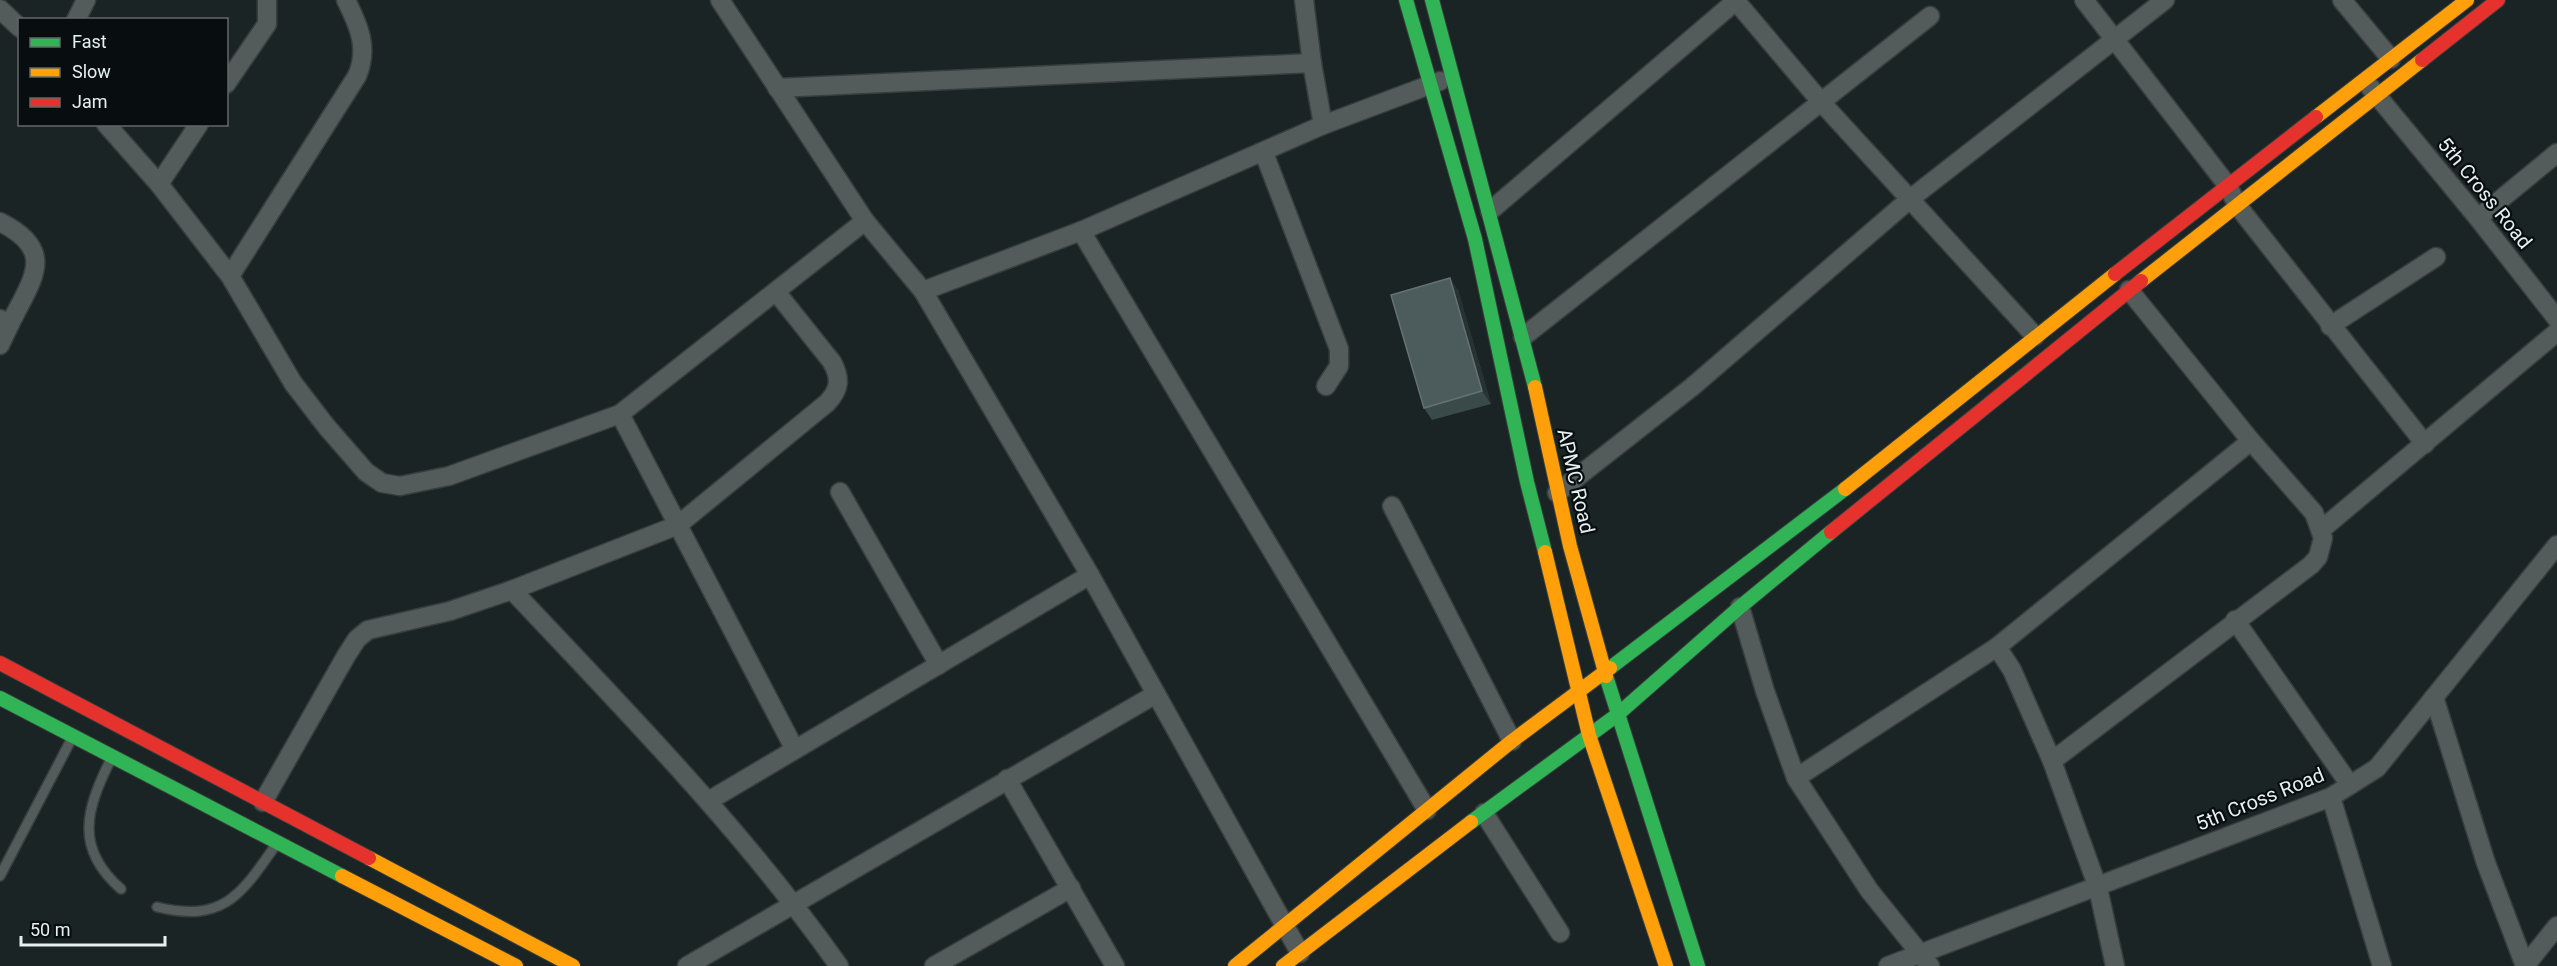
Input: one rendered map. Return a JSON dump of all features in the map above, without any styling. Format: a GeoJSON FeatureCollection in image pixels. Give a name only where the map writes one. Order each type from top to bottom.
{"type":"FeatureCollection","features":[{"type":"Feature","properties":{"kind":"main road"},"geometry":{"type":"LineString","coordinates":[[1406,0],[1475,239],[1527,482],[1580,689],[1589,735],[1666,966]]}},
{"type":"Feature","properties":{"kind":"main road","name":"APMC Road"},"geometry":{"type":"LineString","coordinates":[[1432,0],[1450,78],[1490,211],[1523,336],[1557,492],[1605,671],[1698,966]]}},
{"type":"Feature","properties":{"kind":"main road"},"geometry":{"type":"LineString","coordinates":[[1235,966],[1284,929],[1512,741],[1803,523],[2035,336],[2467,0]]}},
{"type":"Feature","properties":{"kind":"main road"},"geometry":{"type":"LineString","coordinates":[[1283,966],[1617,714],[1740,607],[2129,290],[2498,0]]}},
{"type":"Feature","properties":{"kind":"main road"},"geometry":{"type":"LineString","coordinates":[[0,663],[573,966]]}},
{"type":"Feature","properties":{"kind":"main road"},"geometry":{"type":"LineString","coordinates":[[0,698],[516,966]]}},
{"type":"Feature","properties":{"kind":"street"},"geometry":{"type":"LineString","coordinates":[[77,18],[86,0]]}},
{"type":"Feature","properties":{"kind":"street"},"geometry":{"type":"LineString","coordinates":[[228,81],[267,24],[267,0]]}},
{"type":"Feature","properties":{"kind":"street"},"geometry":{"type":"LineString","coordinates":[[230,276],[363,63],[363,42],[346,0]]}},
{"type":"Feature","properties":{"kind":"street"},"geometry":{"type":"LineString","coordinates":[[720,0],[865,221],[923,291],[1090,575],[1284,929],[1300,953]]}},
{"type":"Feature","properties":{"kind":"street"},"geometry":{"type":"LineString","coordinates":[[1304,0],[1323,125]]}},
{"type":"Feature","properties":{"kind":"street"},"geometry":{"type":"LineString","coordinates":[[1490,211],[1736,0],[1822,103],[2035,336]]}},
{"type":"Feature","properties":{"kind":"street"},"geometry":{"type":"LineString","coordinates":[[2084,0],[2228,186],[2237,205],[2425,444]]}},
{"type":"Feature","properties":{"kind":"street"},"geometry":{"type":"LineString","coordinates":[[1557,492],[1692,387],[1910,199],[2165,0]]}},
{"type":"Feature","properties":{"kind":"street"},"geometry":{"type":"LineString","coordinates":[[2342,0],[2391,59]]}},
{"type":"Feature","properties":{"kind":"street"},"geometry":{"type":"LineString","coordinates":[[0,9],[18,26]]}},
{"type":"Feature","properties":{"kind":"street"},"geometry":{"type":"LineString","coordinates":[[1523,336],[1930,16]]}},
{"type":"Feature","properties":{"kind":"street"},"geometry":{"type":"LineString","coordinates":[[777,88],[1312,63]]}},
{"type":"Feature","properties":{"kind":"street"},"geometry":{"type":"LineString","coordinates":[[923,291],[1082,231],[1264,153],[1323,125],[1450,78]]}},
{"type":"Feature","properties":{"kind":"street","name":"5th Cross Road"},"geometry":{"type":"LineString","coordinates":[[2365,79],[2377,97],[2478,218],[2557,319]]}},
{"type":"Feature","properties":{"kind":"street"},"geometry":{"type":"LineString","coordinates":[[108,126],[159,184],[230,276],[293,383],[366,472],[382,483],[400,486],[449,476],[620,414],[777,293],[865,221]]}},
{"type":"Feature","properties":{"kind":"street"},"geometry":{"type":"LineString","coordinates":[[159,184],[198,126]]}},
{"type":"Feature","properties":{"kind":"street"},"geometry":{"type":"LineString","coordinates":[[1264,153],[1339,349],[1339,366],[1326,386]]}},
{"type":"Feature","properties":{"kind":"street"},"geometry":{"type":"LineString","coordinates":[[2478,218],[2557,153]]}},
{"type":"Feature","properties":{"kind":"street"},"geometry":{"type":"LineString","coordinates":[[0,222],[18,231],[29,241],[36,262],[33,276],[5,322],[0,345]]}},
{"type":"Feature","properties":{"kind":"street"},"geometry":{"type":"LineString","coordinates":[[1082,231],[1427,810]]}},
{"type":"Feature","properties":{"kind":"street"},"geometry":{"type":"LineString","coordinates":[[2330,326],[2436,257]]}},
{"type":"Feature","properties":{"kind":"street"},"geometry":{"type":"LineString","coordinates":[[2052,761],[2235,620],[2311,565],[2322,548],[2322,529],[2314,513],[2251,441],[2129,290]]}},
{"type":"Feature","properties":{"kind":"street"},"geometry":{"type":"LineString","coordinates":[[263,802],[357,639],[368,630],[450,611],[512,590],[678,525],[836,394],[839,380],[832,362],[777,293]]}},
{"type":"Feature","properties":{"kind":"street"},"geometry":{"type":"LineString","coordinates":[[2322,529],[2557,332]]}},
{"type":"Feature","properties":{"kind":"street"},"geometry":{"type":"LineString","coordinates":[[620,414],[794,748]]}},
{"type":"Feature","properties":{"kind":"street"},"geometry":{"type":"LineString","coordinates":[[1796,778],[1997,647],[2251,441]]}},
{"type":"Feature","properties":{"kind":"street"},"geometry":{"type":"LineString","coordinates":[[840,492],[939,665]]}},
{"type":"Feature","properties":{"kind":"street"},"geometry":{"type":"LineString","coordinates":[[1392,506],[1512,741]]}},
{"type":"Feature","properties":{"kind":"street","name":"5th Cross Road"},"geometry":{"type":"LineString","coordinates":[[1887,966],[1925,960],[2098,888],[2331,797],[2350,786],[2377,768],[2557,545]]}},
{"type":"Feature","properties":{"kind":"street"},"geometry":{"type":"LineString","coordinates":[[710,800],[794,748],[1090,575]]}},
{"type":"Feature","properties":{"kind":"street"},"geometry":{"type":"LineString","coordinates":[[512,590],[710,800],[794,902],[839,966]]}},
{"type":"Feature","properties":{"kind":"street"},"geometry":{"type":"LineString","coordinates":[[1740,607],[1765,692],[1796,778],[1869,890],[1925,960]]}},
{"type":"Feature","properties":{"kind":"street"},"geometry":{"type":"LineString","coordinates":[[2235,620],[2350,786]]}},
{"type":"Feature","properties":{"kind":"street"},"geometry":{"type":"LineString","coordinates":[[1997,647],[2012,670],[2052,761],[2098,888],[2115,966]]}},
{"type":"Feature","properties":{"kind":"street"},"geometry":{"type":"LineString","coordinates":[[687,966],[1156,694]]}},
{"type":"Feature","properties":{"kind":"street"},"geometry":{"type":"LineString","coordinates":[[2434,697],[2486,863],[2525,966]]}},
{"type":"Feature","properties":{"kind":"street"},"geometry":{"type":"LineString","coordinates":[[1008,779],[1115,966]]}},
{"type":"Feature","properties":{"kind":"street"},"geometry":{"type":"LineString","coordinates":[[2331,797],[2382,966]]}},
{"type":"Feature","properties":{"kind":"street"},"geometry":{"type":"LineString","coordinates":[[1484,813],[1560,933]]}},
{"type":"Feature","properties":{"kind":"street"},"geometry":{"type":"LineString","coordinates":[[934,966],[1071,888]]}},
{"type":"Feature","properties":{"kind":"street"},"geometry":{"type":"LineString","coordinates":[[2525,966],[2557,926]]}},
{"type":"Feature","properties":{"kind":"lane"},"geometry":{"type":"LineString","coordinates":[[0,876],[73,737]]}},
{"type":"Feature","properties":{"kind":"lane"},"geometry":{"type":"LineString","coordinates":[[112,757],[92,802],[90,836],[102,873],[121,889]]}},
{"type":"Feature","properties":{"kind":"lane"},"geometry":{"type":"LineString","coordinates":[[157,907],[174,911],[193,911],[221,906],[231,901],[243,891],[277,842]]}},
{"type":"Feature","properties":{"kind":"building"},"geometry":{"type":"Polygon","coordinates":[[[1450,278],[1482,391],[1424,408],[1391,295],[1450,278]]]}},
{"type":"Feature","properties":{"kind":"traffic: fast"},"geometry":{"type":"LineString","coordinates":[[1406,0],[1475,239],[1527,482],[1545,552]]}},
{"type":"Feature","properties":{"kind":"traffic: fast"},"geometry":{"type":"LineString","coordinates":[[1432,0],[1535,387]]}},
{"type":"Feature","properties":{"kind":"traffic: fast"},"geometry":{"type":"LineString","coordinates":[[1610,668],[1845,489]]}},
{"type":"Feature","properties":{"kind":"traffic: fast"},"geometry":{"type":"LineString","coordinates":[[1471,822],[1617,715],[1740,607],[1831,532]]}},
{"type":"Feature","properties":{"kind":"traffic: fast"},"geometry":{"type":"LineString","coordinates":[[1606,676],[1698,966]]}},
{"type":"Feature","properties":{"kind":"traffic: fast"},"geometry":{"type":"LineString","coordinates":[[0,698],[342,876]]}},
{"type":"Feature","properties":{"kind":"traffic: slow"},"geometry":{"type":"LineString","coordinates":[[2316,117],[2467,0]]}},
{"type":"Feature","properties":{"kind":"traffic: slow"},"geometry":{"type":"LineString","coordinates":[[2141,281],[2422,60]]}},
{"type":"Feature","properties":{"kind":"traffic: slow"},"geometry":{"type":"LineString","coordinates":[[1845,489],[2115,274]]}},
{"type":"Feature","properties":{"kind":"traffic: slow"},"geometry":{"type":"LineString","coordinates":[[1535,387],[1570,546],[1606,676]]}},
{"type":"Feature","properties":{"kind":"traffic: slow"},"geometry":{"type":"LineString","coordinates":[[1545,552],[1589,735],[1666,966]]}},
{"type":"Feature","properties":{"kind":"traffic: slow"},"geometry":{"type":"LineString","coordinates":[[1235,966],[1512,741],[1610,668]]}},
{"type":"Feature","properties":{"kind":"traffic: slow"},"geometry":{"type":"LineString","coordinates":[[1283,966],[1471,822]]}},
{"type":"Feature","properties":{"kind":"traffic: slow"},"geometry":{"type":"LineString","coordinates":[[369,858],[573,966]]}},
{"type":"Feature","properties":{"kind":"traffic: slow"},"geometry":{"type":"LineString","coordinates":[[342,876],[516,966]]}},
{"type":"Feature","properties":{"kind":"traffic: jam"},"geometry":{"type":"LineString","coordinates":[[2422,60],[2498,0]]}},
{"type":"Feature","properties":{"kind":"traffic: jam"},"geometry":{"type":"LineString","coordinates":[[2115,274],[2316,117]]}},
{"type":"Feature","properties":{"kind":"traffic: jam"},"geometry":{"type":"LineString","coordinates":[[1831,532],[2141,281]]}},
{"type":"Feature","properties":{"kind":"traffic: jam"},"geometry":{"type":"LineString","coordinates":[[0,663],[369,858]]}}]}
